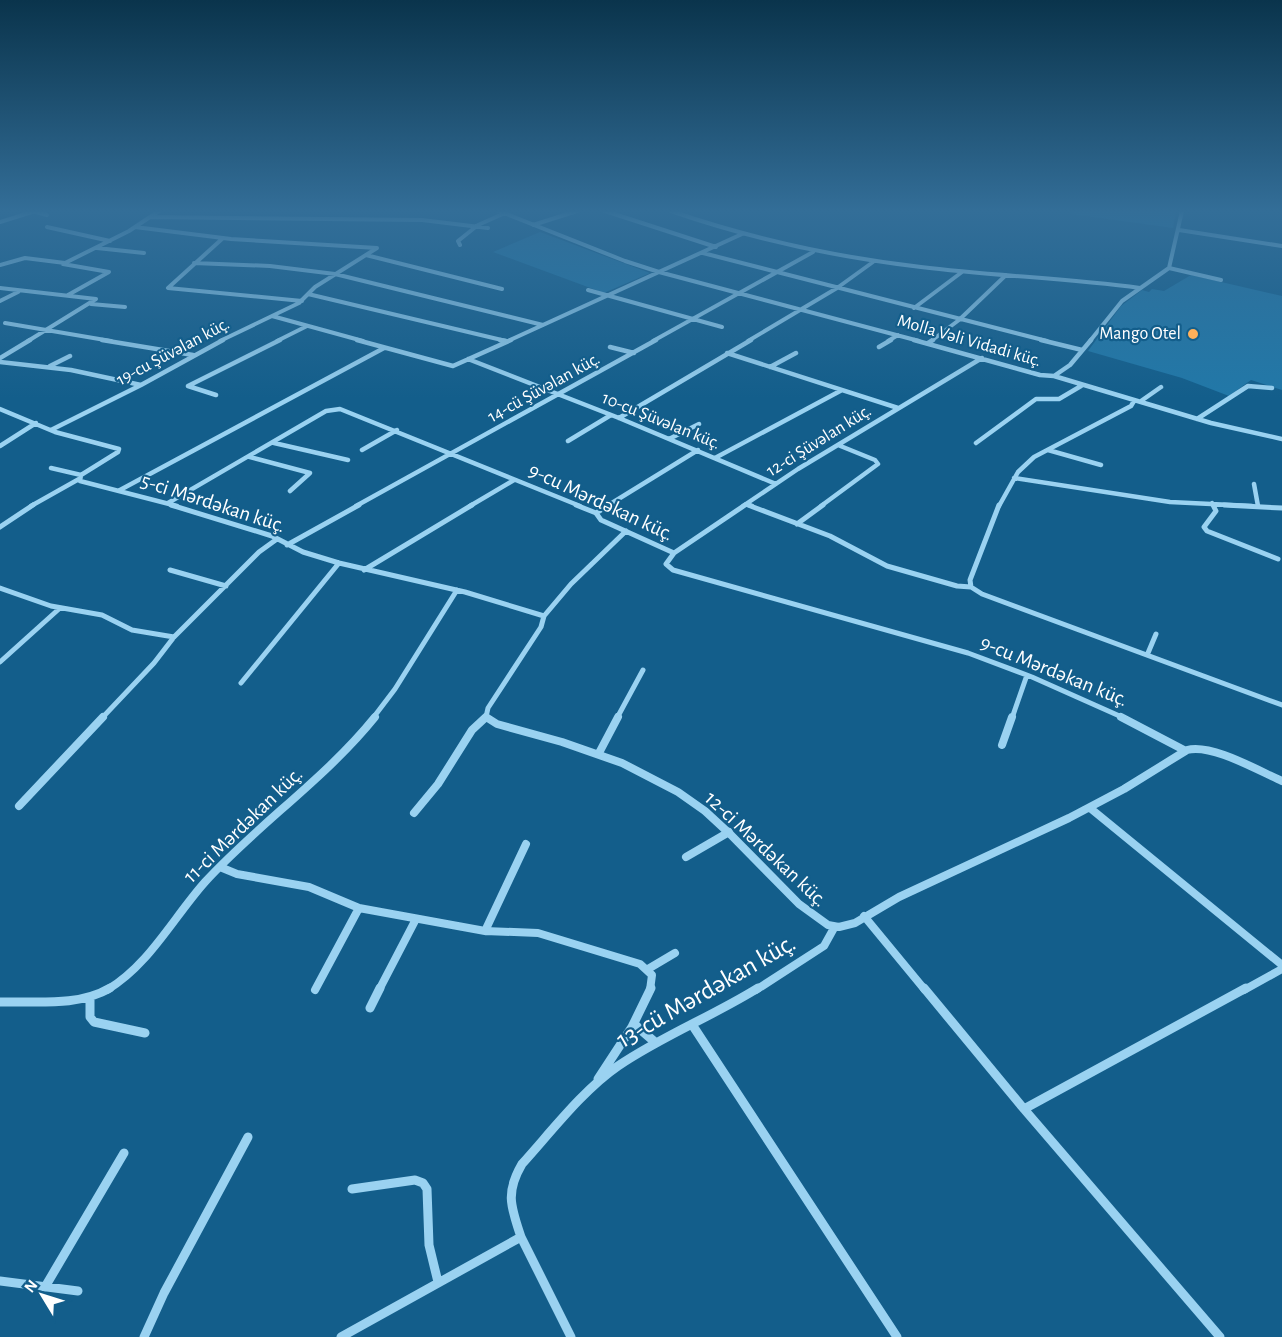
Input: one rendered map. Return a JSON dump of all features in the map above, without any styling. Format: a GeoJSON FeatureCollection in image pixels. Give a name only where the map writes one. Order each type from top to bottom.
{"type":"FeatureCollection","features":[{"type":"Feature","properties":{"kind":"street"},"geometry":{"type":"LineString","coordinates":[[67,295],[106,273]]}},
{"type":"Feature","properties":{"kind":"street"},"geometry":{"type":"LineString","coordinates":[[183,273],[168,288],[302,302]]}},
{"type":"Feature","properties":{"kind":"street"},"geometry":{"type":"LineString","coordinates":[[331,273],[544,325]]}},
{"type":"Feature","properties":{"kind":"street"},"geometry":{"type":"LineString","coordinates":[[440,273],[502,289]]}},
{"type":"Feature","properties":{"kind":"street"},"geometry":{"type":"LineString","coordinates":[[272,316],[450,367],[656,273]]}},
{"type":"Feature","properties":{"kind":"street","name":"Molla Vəli Vidadi küç."},"geometry":{"type":"LineString","coordinates":[[664,273],[1040,375],[1054,376],[1081,386],[1197,419],[1282,439]]}},
{"type":"Feature","properties":{"kind":"street","name":"14-cü Şüvəlan küç."},"geometry":{"type":"LineString","coordinates":[[287,544],[776,273]]}},
{"type":"Feature","properties":{"kind":"street"},"geometry":{"type":"LineString","coordinates":[[779,273],[1083,350]]}},
{"type":"Feature","properties":{"kind":"street"},"geometry":{"type":"LineString","coordinates":[[619,418],[837,288],[857,273]]}},
{"type":"Feature","properties":{"kind":"street"},"geometry":{"type":"LineString","coordinates":[[914,308],[960,273]]}},
{"type":"Feature","properties":{"kind":"street"},"geometry":{"type":"LineString","coordinates":[[982,273],[1140,288]]}},
{"type":"Feature","properties":{"kind":"street"},"geometry":{"type":"LineString","coordinates":[[1054,376],[1063,372],[1083,350],[1117,305],[1161,273]]}},
{"type":"Feature","properties":{"kind":"street"},"geometry":{"type":"LineString","coordinates":[[1192,273],[1221,280]]}},
{"type":"Feature","properties":{"kind":"street","name":"19-cu Şüvəlan küç."},"geometry":{"type":"LineString","coordinates":[[50,430],[141,385],[193,354],[302,302],[308,294],[336,274]]}},
{"type":"Feature","properties":{"kind":"street"},"geometry":{"type":"LineString","coordinates":[[928,343],[958,320],[1006,275]]}},
{"type":"Feature","properties":{"kind":"street"},"geometry":{"type":"LineString","coordinates":[[0,288],[96,299],[0,360]]}},
{"type":"Feature","properties":{"kind":"street"},"geometry":{"type":"LineString","coordinates":[[588,290],[722,327]]}},
{"type":"Feature","properties":{"kind":"street"},"geometry":{"type":"LineString","coordinates":[[0,301],[18,291]]}},
{"type":"Feature","properties":{"kind":"street"},"geometry":{"type":"LineString","coordinates":[[308,294],[507,341]]}},
{"type":"Feature","properties":{"kind":"street"},"geometry":{"type":"LineString","coordinates":[[91,304],[124,307]]}},
{"type":"Feature","properties":{"kind":"street"},"geometry":{"type":"LineString","coordinates":[[5,324],[193,354]]}},
{"type":"Feature","properties":{"kind":"street"},"geometry":{"type":"LineString","coordinates":[[216,395],[188,386],[308,326]]}},
{"type":"Feature","properties":{"kind":"street"},"geometry":{"type":"LineString","coordinates":[[879,347],[898,335]]}},
{"type":"Feature","properties":{"kind":"street"},"geometry":{"type":"LineString","coordinates":[[610,346],[634,353]]}},
{"type":"Feature","properties":{"kind":"street"},"geometry":{"type":"LineString","coordinates":[[120,490],[384,348]]}},
{"type":"Feature","properties":{"kind":"street"},"geometry":{"type":"LineString","coordinates":[[770,367],[796,352]]}},
{"type":"Feature","properties":{"kind":"street"},"geometry":{"type":"LineString","coordinates":[[727,353],[897,408]]}},
{"type":"Feature","properties":{"kind":"street"},"geometry":{"type":"LineString","coordinates":[[50,367],[70,356]]}},
{"type":"Feature","properties":{"kind":"street","name":"12-ci Şüvəlan küç."},"geometry":{"type":"LineString","coordinates":[[674,553],[776,484],[982,358]]}},
{"type":"Feature","properties":{"kind":"street","name":"10-cu Şüvəlan küç."},"geometry":{"type":"LineString","coordinates":[[468,359],[698,450],[776,484]]}},
{"type":"Feature","properties":{"kind":"street"},"geometry":{"type":"LineString","coordinates":[[0,360],[50,367],[141,385]]}},
{"type":"Feature","properties":{"kind":"street"},"geometry":{"type":"LineString","coordinates":[[976,443],[1036,399],[1059,399],[1081,386]]}},
{"type":"Feature","properties":{"kind":"street"},"geometry":{"type":"LineString","coordinates":[[1197,419],[1248,386],[1272,388]]}},
{"type":"Feature","properties":{"kind":"street"},"geometry":{"type":"LineString","coordinates":[[970,587],[970,580],[1002,498],[1014,478],[1028,462],[1131,406],[1161,387]]}},
{"type":"Feature","properties":{"kind":"street"},"geometry":{"type":"LineString","coordinates":[[715,458],[842,390]]}},
{"type":"Feature","properties":{"kind":"street","name":"5-ci Mərdəkan küç."},"geometry":{"type":"LineString","coordinates":[[0,408],[50,430],[119,449],[80,477]]}},
{"type":"Feature","properties":{"kind":"street","name":"9-cu Mərdəkan küç."},"geometry":{"type":"LineString","coordinates":[[168,503],[326,411],[337,408],[398,430],[596,513],[601,520],[674,553],[666,564],[673,570],[732,589],[933,643],[1027,675],[1155,732],[1184,750]]}},
{"type":"Feature","properties":{"kind":"street"},"geometry":{"type":"LineString","coordinates":[[568,441],[611,415]]}},
{"type":"Feature","properties":{"kind":"street"},"geometry":{"type":"LineString","coordinates":[[0,446],[36,423]]}},
{"type":"Feature","properties":{"kind":"street"},"geometry":{"type":"LineString","coordinates":[[669,439],[699,424]]}},
{"type":"Feature","properties":{"kind":"street"},"geometry":{"type":"LineString","coordinates":[[362,450],[398,430]]}},
{"type":"Feature","properties":{"kind":"street"},"geometry":{"type":"LineString","coordinates":[[274,443],[348,460]]}},
{"type":"Feature","properties":{"kind":"street"},"geometry":{"type":"LineString","coordinates":[[797,524],[878,464],[875,460],[838,445]]}},
{"type":"Feature","properties":{"kind":"street"},"geometry":{"type":"LineString","coordinates":[[596,513],[698,450]]}},
{"type":"Feature","properties":{"kind":"street"},"geometry":{"type":"LineString","coordinates":[[1048,450],[1101,465]]}},
{"type":"Feature","properties":{"kind":"street"},"geometry":{"type":"LineString","coordinates":[[250,457],[310,472],[309,477],[290,491]]}},
{"type":"Feature","properties":{"kind":"street"},"geometry":{"type":"LineString","coordinates":[[51,468],[80,477]]}},
{"type":"Feature","properties":{"kind":"street"},"geometry":{"type":"LineString","coordinates":[[0,527],[49,494],[80,477]]}},
{"type":"Feature","properties":{"kind":"street","name":"5-ci Mərdəkan küç."},"geometry":{"type":"LineString","coordinates":[[80,477],[277,539],[339,563],[457,590],[544,616]]}},
{"type":"Feature","properties":{"kind":"street"},"geometry":{"type":"LineString","coordinates":[[1014,478],[1170,502],[1282,508]]}},
{"type":"Feature","properties":{"kind":"street"},"geometry":{"type":"LineString","coordinates":[[364,570],[514,480]]}},
{"type":"Feature","properties":{"kind":"street"},"geometry":{"type":"LineString","coordinates":[[1254,484],[1258,506]]}},
{"type":"Feature","properties":{"kind":"street"},"geometry":{"type":"LineString","coordinates":[[1212,503],[1216,511],[1204,527],[1207,531],[1278,559]]}},
{"type":"Feature","properties":{"kind":"street"},"geometry":{"type":"LineString","coordinates":[[746,504],[845,543],[887,566],[970,587],[978,593],[1148,653],[1282,705]]}},
{"type":"Feature","properties":{"kind":"street"},"geometry":{"type":"LineString","coordinates":[[414,813],[438,784],[472,730],[486,717],[488,708],[541,627],[544,616],[571,584],[626,531]]}},
{"type":"Feature","properties":{"kind":"street"},"geometry":{"type":"LineString","coordinates":[[19,806],[154,663],[174,637],[259,552],[277,539]]}},
{"type":"Feature","properties":{"kind":"street"},"geometry":{"type":"LineString","coordinates":[[241,683],[339,563]]}},
{"type":"Feature","properties":{"kind":"street"},"geometry":{"type":"LineString","coordinates":[[170,570],[226,585]]}},
{"type":"Feature","properties":{"kind":"street"},"geometry":{"type":"LineString","coordinates":[[0,588],[60,608],[102,615],[132,630],[174,637]]}},
{"type":"Feature","properties":{"kind":"street","name":"11-ci Mərdəkan küç."},"geometry":{"type":"LineString","coordinates":[[0,1002],[90,997],[109,989],[129,974],[176,915],[220,867],[315,779],[370,722],[393,693],[457,590]]}},
{"type":"Feature","properties":{"kind":"street"},"geometry":{"type":"LineString","coordinates":[[0,663],[60,608]]}},
{"type":"Feature","properties":{"kind":"street"},"geometry":{"type":"LineString","coordinates":[[1148,653],[1156,634]]}},
{"type":"Feature","properties":{"kind":"street"},"geometry":{"type":"LineString","coordinates":[[599,753],[643,670]]}},
{"type":"Feature","properties":{"kind":"street"},"geometry":{"type":"LineString","coordinates":[[1002,745],[1027,675]]}},
{"type":"Feature","properties":{"kind":"street","name":"12-ci Mərdəkan küç."},"geometry":{"type":"LineString","coordinates":[[486,717],[497,724],[599,753],[664,783],[700,807],[729,832],[812,917],[834,928]]}},
{"type":"Feature","properties":{"kind":"street"},"geometry":{"type":"LineString","coordinates":[[834,928],[850,925],[898,898],[1090,808],[1147,776],[1184,750],[1206,750],[1282,781]]}},
{"type":"Feature","properties":{"kind":"street"},"geometry":{"type":"LineString","coordinates":[[1024,1109],[1282,967],[1090,808]]}},
{"type":"Feature","properties":{"kind":"street"},"geometry":{"type":"LineString","coordinates":[[686,857],[729,832]]}},
{"type":"Feature","properties":{"kind":"street"},"geometry":{"type":"LineString","coordinates":[[485,931],[526,844]]}},
{"type":"Feature","properties":{"kind":"street"},"geometry":{"type":"LineString","coordinates":[[220,867],[237,874],[309,887],[359,908],[485,931],[538,933],[638,963],[648,969],[653,976],[653,986],[634,1024],[595,1085]]}},
{"type":"Feature","properties":{"kind":"street"},"geometry":{"type":"LineString","coordinates":[[315,990],[359,908]]}},
{"type":"Feature","properties":{"kind":"street"},"geometry":{"type":"LineString","coordinates":[[864,916],[1024,1109],[1220,1337]]}},
{"type":"Feature","properties":{"kind":"street"},"geometry":{"type":"LineString","coordinates":[[370,1008],[416,919]]}},
{"type":"Feature","properties":{"kind":"street","name":"13-cü Mərdəkan küç."},"geometry":{"type":"LineString","coordinates":[[571,1337],[521,1237],[510,1200],[509,1191],[513,1177],[522,1164],[595,1085],[624,1062],[656,1043],[693,1026],[811,956],[824,946],[834,928]]}},
{"type":"Feature","properties":{"kind":"street"},"geometry":{"type":"LineString","coordinates":[[648,969],[675,953]]}},
{"type":"Feature","properties":{"kind":"street"},"geometry":{"type":"LineString","coordinates":[[90,997],[90,1017],[94,1022],[144,1033]]}},
{"type":"Feature","properties":{"kind":"street"},"geometry":{"type":"LineString","coordinates":[[634,1024],[656,1043]]}},
{"type":"Feature","properties":{"kind":"street"},"geometry":{"type":"LineString","coordinates":[[693,1026],[897,1337]]}},
{"type":"Feature","properties":{"kind":"street"},"geometry":{"type":"LineString","coordinates":[[144,1337],[164,1293],[248,1137]]}},
{"type":"Feature","properties":{"kind":"street"},"geometry":{"type":"LineString","coordinates":[[45,1287],[124,1153]]}},
{"type":"Feature","properties":{"kind":"street"},"geometry":{"type":"LineString","coordinates":[[352,1189],[415,1180],[423,1183],[427,1188],[429,1245],[438,1282]]}},
{"type":"Feature","properties":{"kind":"street"},"geometry":{"type":"LineString","coordinates":[[341,1337],[521,1237]]}},
{"type":"Feature","properties":{"kind":"street"},"geometry":{"type":"LineString","coordinates":[[0,1281],[78,1292]]}},
{"type":"Feature","properties":{"kind":"shaded area"},"geometry":{"type":"Polygon","coordinates":[[[551,273],[649,273],[604,293],[551,273]]]}},
{"type":"Feature","properties":{"kind":"shaded area"},"geometry":{"type":"Polygon","coordinates":[[[1191,275],[1282,296],[1282,390],[1251,380],[1229,396],[1182,378],[1088,351],[1121,306],[1142,290],[1164,291],[1191,275]]]}},
{"type":"Feature","properties":{"kind":"place","name":"Mango Otel"},"geometry":{"type":"Point","coordinates":[1193,334]}}]}
